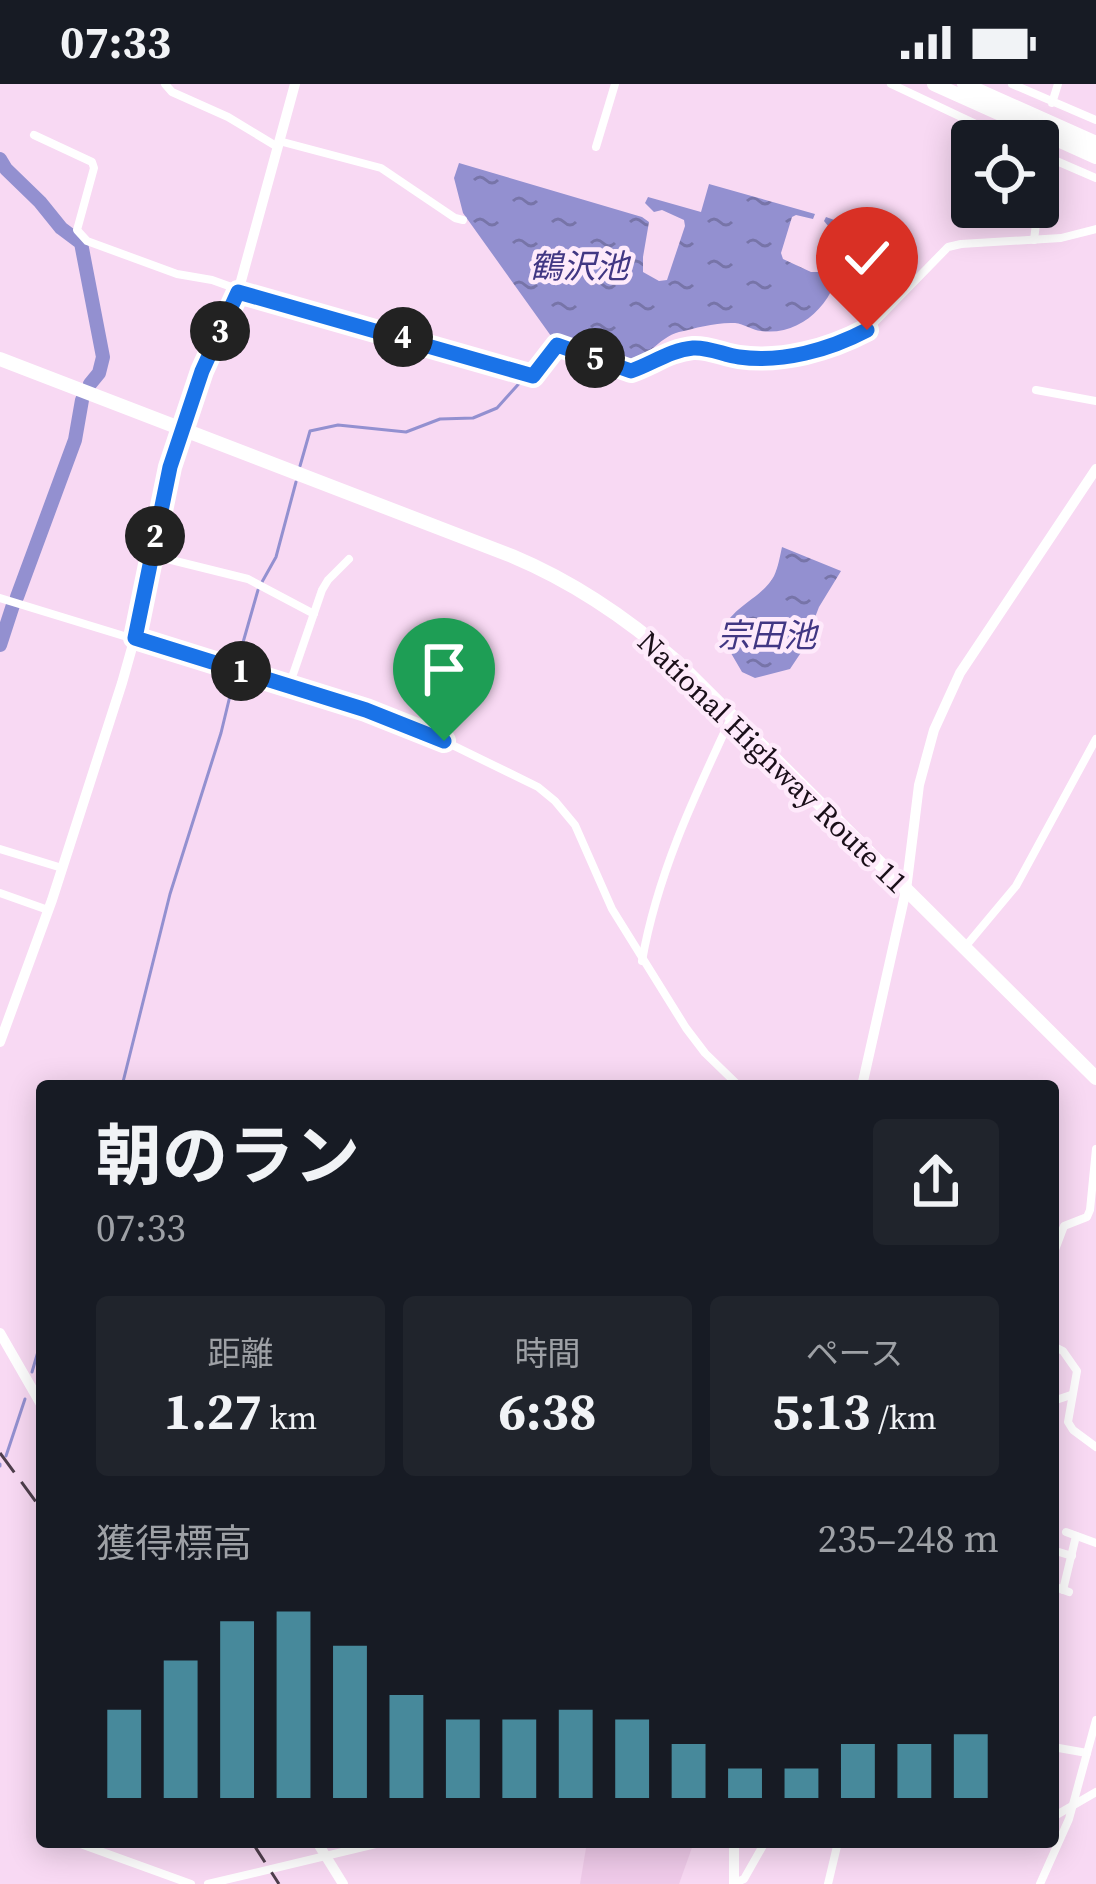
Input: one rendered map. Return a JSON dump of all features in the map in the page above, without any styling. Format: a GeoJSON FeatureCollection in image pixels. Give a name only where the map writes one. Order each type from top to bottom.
{"type":"FeatureCollection","features":[{"type":"Feature","properties":{"kind":"highway"},"geometry":{"type":"LineString","coordinates":[[934,84],[1096,157]]}},
{"type":"Feature","properties":{"kind":"highway"},"geometry":{"type":"LineString","coordinates":[[964,84],[1096,143]]}},
{"type":"Feature","properties":{"kind":"highway","name":"National Highway Route 11"},"geometry":{"type":"LineString","coordinates":[[0,359],[495,549],[561,579],[622,617],[656,643],[1096,1078]]}},
{"type":"Feature","properties":{"kind":"street"},"geometry":{"type":"LineString","coordinates":[[165,84],[172,92],[277,144],[381,168],[463,220]]}},
{"type":"Feature","properties":{"kind":"street"},"geometry":{"type":"LineString","coordinates":[[0,1042],[6,1007],[48,910],[135,638],[170,467],[202,371],[238,292],[295,84]]}},
{"type":"Feature","properties":{"kind":"street"},"geometry":{"type":"LineString","coordinates":[[596,147],[615,84]]}},
{"type":"Feature","properties":{"kind":"street"},"geometry":{"type":"LineString","coordinates":[[890,84],[967,120]]}},
{"type":"Feature","properties":{"kind":"street"},"geometry":{"type":"LineString","coordinates":[[1012,84],[1096,120]]}},
{"type":"Feature","properties":{"kind":"street"},"geometry":{"type":"LineString","coordinates":[[1046,113],[1058,84]]}},
{"type":"Feature","properties":{"kind":"street"},"geometry":{"type":"LineString","coordinates":[[34,135],[92,162],[77,230],[87,241],[177,274],[212,280],[238,292],[533,376],[557,345],[631,371],[674,352],[697,348],[779,360],[851,338],[877,323],[948,247],[1061,238],[1096,229]]}},
{"type":"Feature","properties":{"kind":"street"},"geometry":{"type":"LineString","coordinates":[[1059,162],[1096,178]]}},
{"type":"Feature","properties":{"kind":"street"},"geometry":{"type":"LineString","coordinates":[[1034,240],[1035,228]]}},
{"type":"Feature","properties":{"kind":"street"},"geometry":{"type":"LineString","coordinates":[[1036,390],[1096,401]]}},
{"type":"Feature","properties":{"kind":"street"},"geometry":{"type":"LineString","coordinates":[[863,1080],[906,890],[923,767],[934,730],[988,628],[1096,469]]}},
{"type":"Feature","properties":{"kind":"street"},"geometry":{"type":"LineString","coordinates":[[151,555],[248,579],[314,614]]}},
{"type":"Feature","properties":{"kind":"street"},"geometry":{"type":"LineString","coordinates":[[289,686],[328,580],[349,560]]}},
{"type":"Feature","properties":{"kind":"street"},"geometry":{"type":"LineString","coordinates":[[0,598],[366,710],[444,741],[538,788],[575,825],[612,909],[642,961],[705,1054],[733,1080]]}},
{"type":"Feature","properties":{"kind":"street"},"geometry":{"type":"LineString","coordinates":[[642,961],[658,887],[731,717]]}},
{"type":"Feature","properties":{"kind":"street"},"geometry":{"type":"LineString","coordinates":[[964,948],[1016,886],[1096,739]]}},
{"type":"Feature","properties":{"kind":"street"},"geometry":{"type":"LineString","coordinates":[[0,849],[62,868]]}},
{"type":"Feature","properties":{"kind":"street"},"geometry":{"type":"LineString","coordinates":[[0,893],[48,910]]}},
{"type":"Feature","properties":{"kind":"street"},"geometry":{"type":"LineString","coordinates":[[1059,1239],[1064,1226],[1087,1217],[1090,1210],[1096,1149]]}},
{"type":"Feature","properties":{"kind":"street"},"geometry":{"type":"LineString","coordinates":[[0,1333],[36,1396]]}},
{"type":"Feature","properties":{"kind":"street"},"geometry":{"type":"LineString","coordinates":[[1059,1349],[1078,1374],[1068,1422],[1096,1447]]}},
{"type":"Feature","properties":{"kind":"street"},"geometry":{"type":"LineString","coordinates":[[1059,1399],[1072,1394]]}},
{"type":"Feature","properties":{"kind":"street"},"geometry":{"type":"LineString","coordinates":[[1062,1590],[1072,1556],[1071,1534],[1096,1544]]}},
{"type":"Feature","properties":{"kind":"street"},"geometry":{"type":"LineString","coordinates":[[1059,1552],[1072,1556]]}},
{"type":"Feature","properties":{"kind":"street"},"geometry":{"type":"LineString","coordinates":[[1059,1841],[1096,1720]]}},
{"type":"Feature","properties":{"kind":"street"},"geometry":{"type":"LineString","coordinates":[[1059,1749],[1087,1753]]}},
{"type":"Feature","properties":{"kind":"street"},"geometry":{"type":"LineString","coordinates":[[1059,1814],[1096,1792]]}},
{"type":"Feature","properties":{"kind":"street"},"geometry":{"type":"LineString","coordinates":[[92,1848],[191,1884]]}},
{"type":"Feature","properties":{"kind":"street"},"geometry":{"type":"LineString","coordinates":[[321,1848],[344,1884]]}},
{"type":"Feature","properties":{"kind":"street"},"geometry":{"type":"LineString","coordinates":[[208,1884],[251,1879],[359,1848]]}},
{"type":"Feature","properties":{"kind":"street"},"geometry":{"type":"LineString","coordinates":[[734,1848],[734,1884],[744,1879],[762,1848]]}},
{"type":"Feature","properties":{"kind":"street"},"geometry":{"type":"LineString","coordinates":[[828,1884],[837,1848]]}},
{"type":"Feature","properties":{"kind":"street"},"geometry":{"type":"LineString","coordinates":[[1040,1884],[1056,1848]]}},
{"type":"Feature","properties":{"kind":"shaded area"},"geometry":{"type":"Polygon","coordinates":[[[586,1848],[692,1848],[679,1884],[580,1884],[586,1848]]]}},
{"type":"Feature","properties":{"kind":"water","name":"鶴沢池"},"geometry":{"type":"Polygon","coordinates":[[[459,163],[642,217],[649,222],[643,272],[659,281],[667,280],[685,226],[684,220],[662,210],[654,212],[645,203],[648,197],[701,212],[709,184],[815,214],[813,219],[792,217],[781,253],[783,259],[811,272],[818,272],[833,232],[826,217],[840,222],[844,235],[838,273],[816,312],[791,328],[761,331],[735,323],[713,324],[671,335],[631,362],[607,360],[551,336],[463,213],[454,178],[459,163]]]}},
{"type":"Feature","properties":{"kind":"water","name":"宗田池"},"geometry":{"type":"Polygon","coordinates":[[[782,547],[841,571],[790,669],[755,678],[742,672],[721,636],[731,617],[774,576],[782,547]]]}},
{"type":"Feature","properties":{"kind":"waterway"},"geometry":{"type":"LineString","coordinates":[[0,159],[61,228],[81,243],[103,357],[90,384]]}},
{"type":"Feature","properties":{"kind":"waterway"},"geometry":{"type":"LineString","coordinates":[[530,371],[549,348]]}},
{"type":"Feature","properties":{"kind":"waterway"},"geometry":{"type":"LineString","coordinates":[[300,466],[310,431],[338,425],[406,432],[440,419],[473,418],[497,408],[524,378]]}},
{"type":"Feature","properties":{"kind":"waterway"},"geometry":{"type":"LineString","coordinates":[[17,597],[75,440],[82,400]]}},
{"type":"Feature","properties":{"kind":"waterway"},"geometry":{"type":"LineString","coordinates":[[262,582],[276,557],[296,482]]}},
{"type":"Feature","properties":{"kind":"waterway"},"geometry":{"type":"LineString","coordinates":[[236,667],[258,590]]}},
{"type":"Feature","properties":{"kind":"waterway"},"geometry":{"type":"LineString","coordinates":[[0,645],[13,605]]}},
{"type":"Feature","properties":{"kind":"waterway"},"geometry":{"type":"LineString","coordinates":[[124,1080],[170,894],[235,675]]}},
{"type":"Feature","properties":{"kind":"waterway"},"geometry":{"type":"LineString","coordinates":[[32,1372],[36,1358]]}},
{"type":"Feature","properties":{"kind":"waterway"},"geometry":{"type":"LineString","coordinates":[[6,1456],[25,1399]]}},
{"type":"Feature","properties":{"kind":"railway"},"geometry":{"type":"LineString","coordinates":[[0,1453],[36,1502]]}},
{"type":"Feature","properties":{"kind":"railway"},"geometry":{"type":"LineString","coordinates":[[256,1848],[279,1884]]}},
{"type":"Feature","properties":{"kind":"route"},"geometry":{"type":"LineString","coordinates":[[444,741],[366,710],[135,638],[170,467],[202,371],[238,292],[533,376],[557,345],[631,371],[674,352],[697,348],[779,360],[867,330]]}}]}
